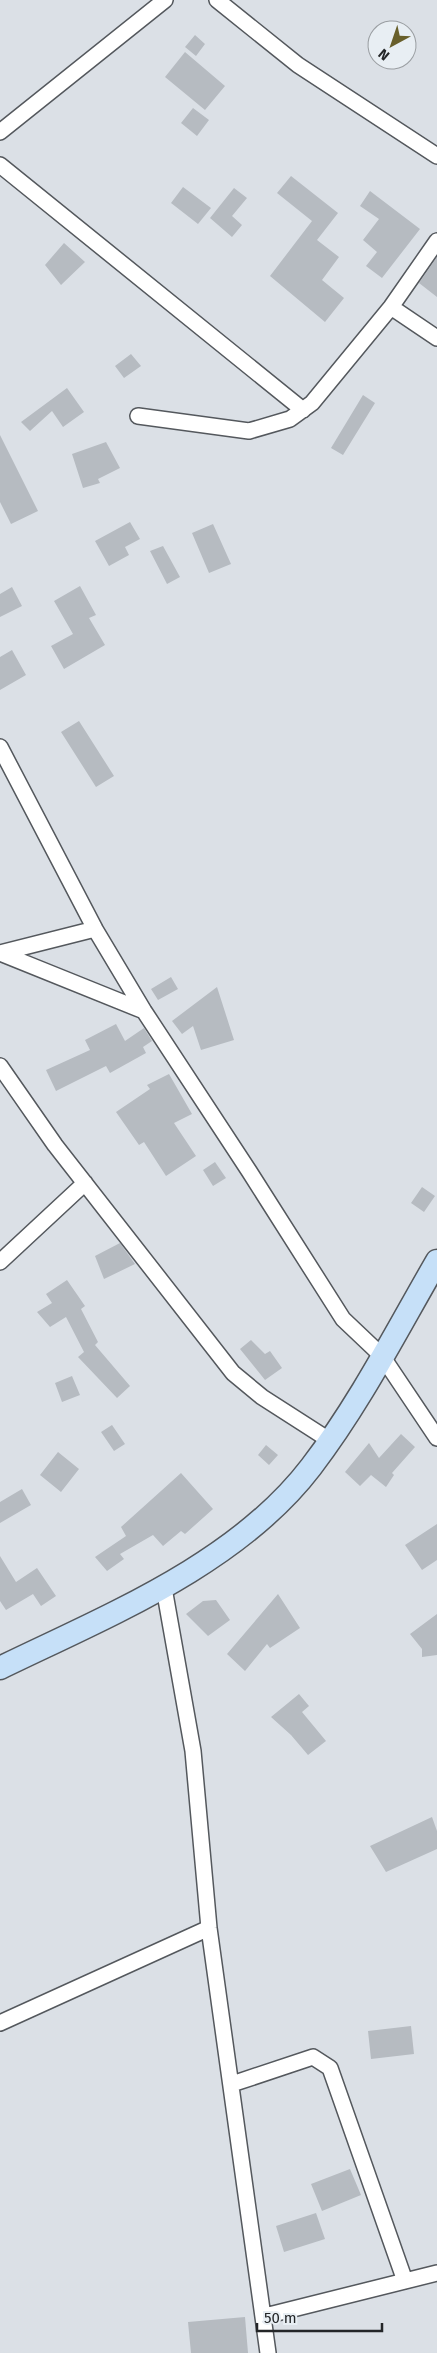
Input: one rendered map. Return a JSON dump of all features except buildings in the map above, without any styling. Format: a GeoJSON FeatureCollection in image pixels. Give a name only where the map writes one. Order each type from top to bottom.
{"type":"FeatureCollection","features":[{"type":"Feature","properties":{"kind":"main road"},"geometry":{"type":"LineString","coordinates":[[0,1668],[164,1588],[248,1531],[279,1502],[311,1467],[351,1408],[437,1261]]}},
{"type":"Feature","properties":{"kind":"street"},"geometry":{"type":"LineString","coordinates":[[0,132],[165,0]]}},
{"type":"Feature","properties":{"kind":"street"},"geometry":{"type":"LineString","coordinates":[[217,0],[298,65],[437,156]]}},
{"type":"Feature","properties":{"kind":"street"},"geometry":{"type":"LineString","coordinates":[[0,165],[303,410]]}},
{"type":"Feature","properties":{"kind":"street"},"geometry":{"type":"LineString","coordinates":[[138,416],[249,431],[290,419],[312,402],[391,307],[437,241]]}},
{"type":"Feature","properties":{"kind":"street"},"geometry":{"type":"LineString","coordinates":[[391,307],[437,338]]}},
{"type":"Feature","properties":{"kind":"street"},"geometry":{"type":"LineString","coordinates":[[0,747],[95,929],[144,1011],[249,1170],[343,1318],[382,1356],[437,1438]]}},
{"type":"Feature","properties":{"kind":"street"},"geometry":{"type":"LineString","coordinates":[[0,953],[95,929]]}},
{"type":"Feature","properties":{"kind":"street"},"geometry":{"type":"LineString","coordinates":[[0,953],[144,1011]]}},
{"type":"Feature","properties":{"kind":"street"},"geometry":{"type":"LineString","coordinates":[[0,1066],[55,1145],[233,1373],[262,1397],[329,1440]]}},
{"type":"Feature","properties":{"kind":"street"},"geometry":{"type":"LineString","coordinates":[[0,1262],[85,1183]]}},
{"type":"Feature","properties":{"kind":"street"},"geometry":{"type":"LineString","coordinates":[[164,1588],[193,1751],[209,1928],[265,2316],[268,2353]]}},
{"type":"Feature","properties":{"kind":"street"},"geometry":{"type":"LineString","coordinates":[[0,2023],[209,1928]]}},
{"type":"Feature","properties":{"kind":"street"},"geometry":{"type":"LineString","coordinates":[[232,2084],[313,2057],[330,2068],[404,2281]]}},
{"type":"Feature","properties":{"kind":"street"},"geometry":{"type":"LineString","coordinates":[[265,2316],[437,2273]]}}]}
